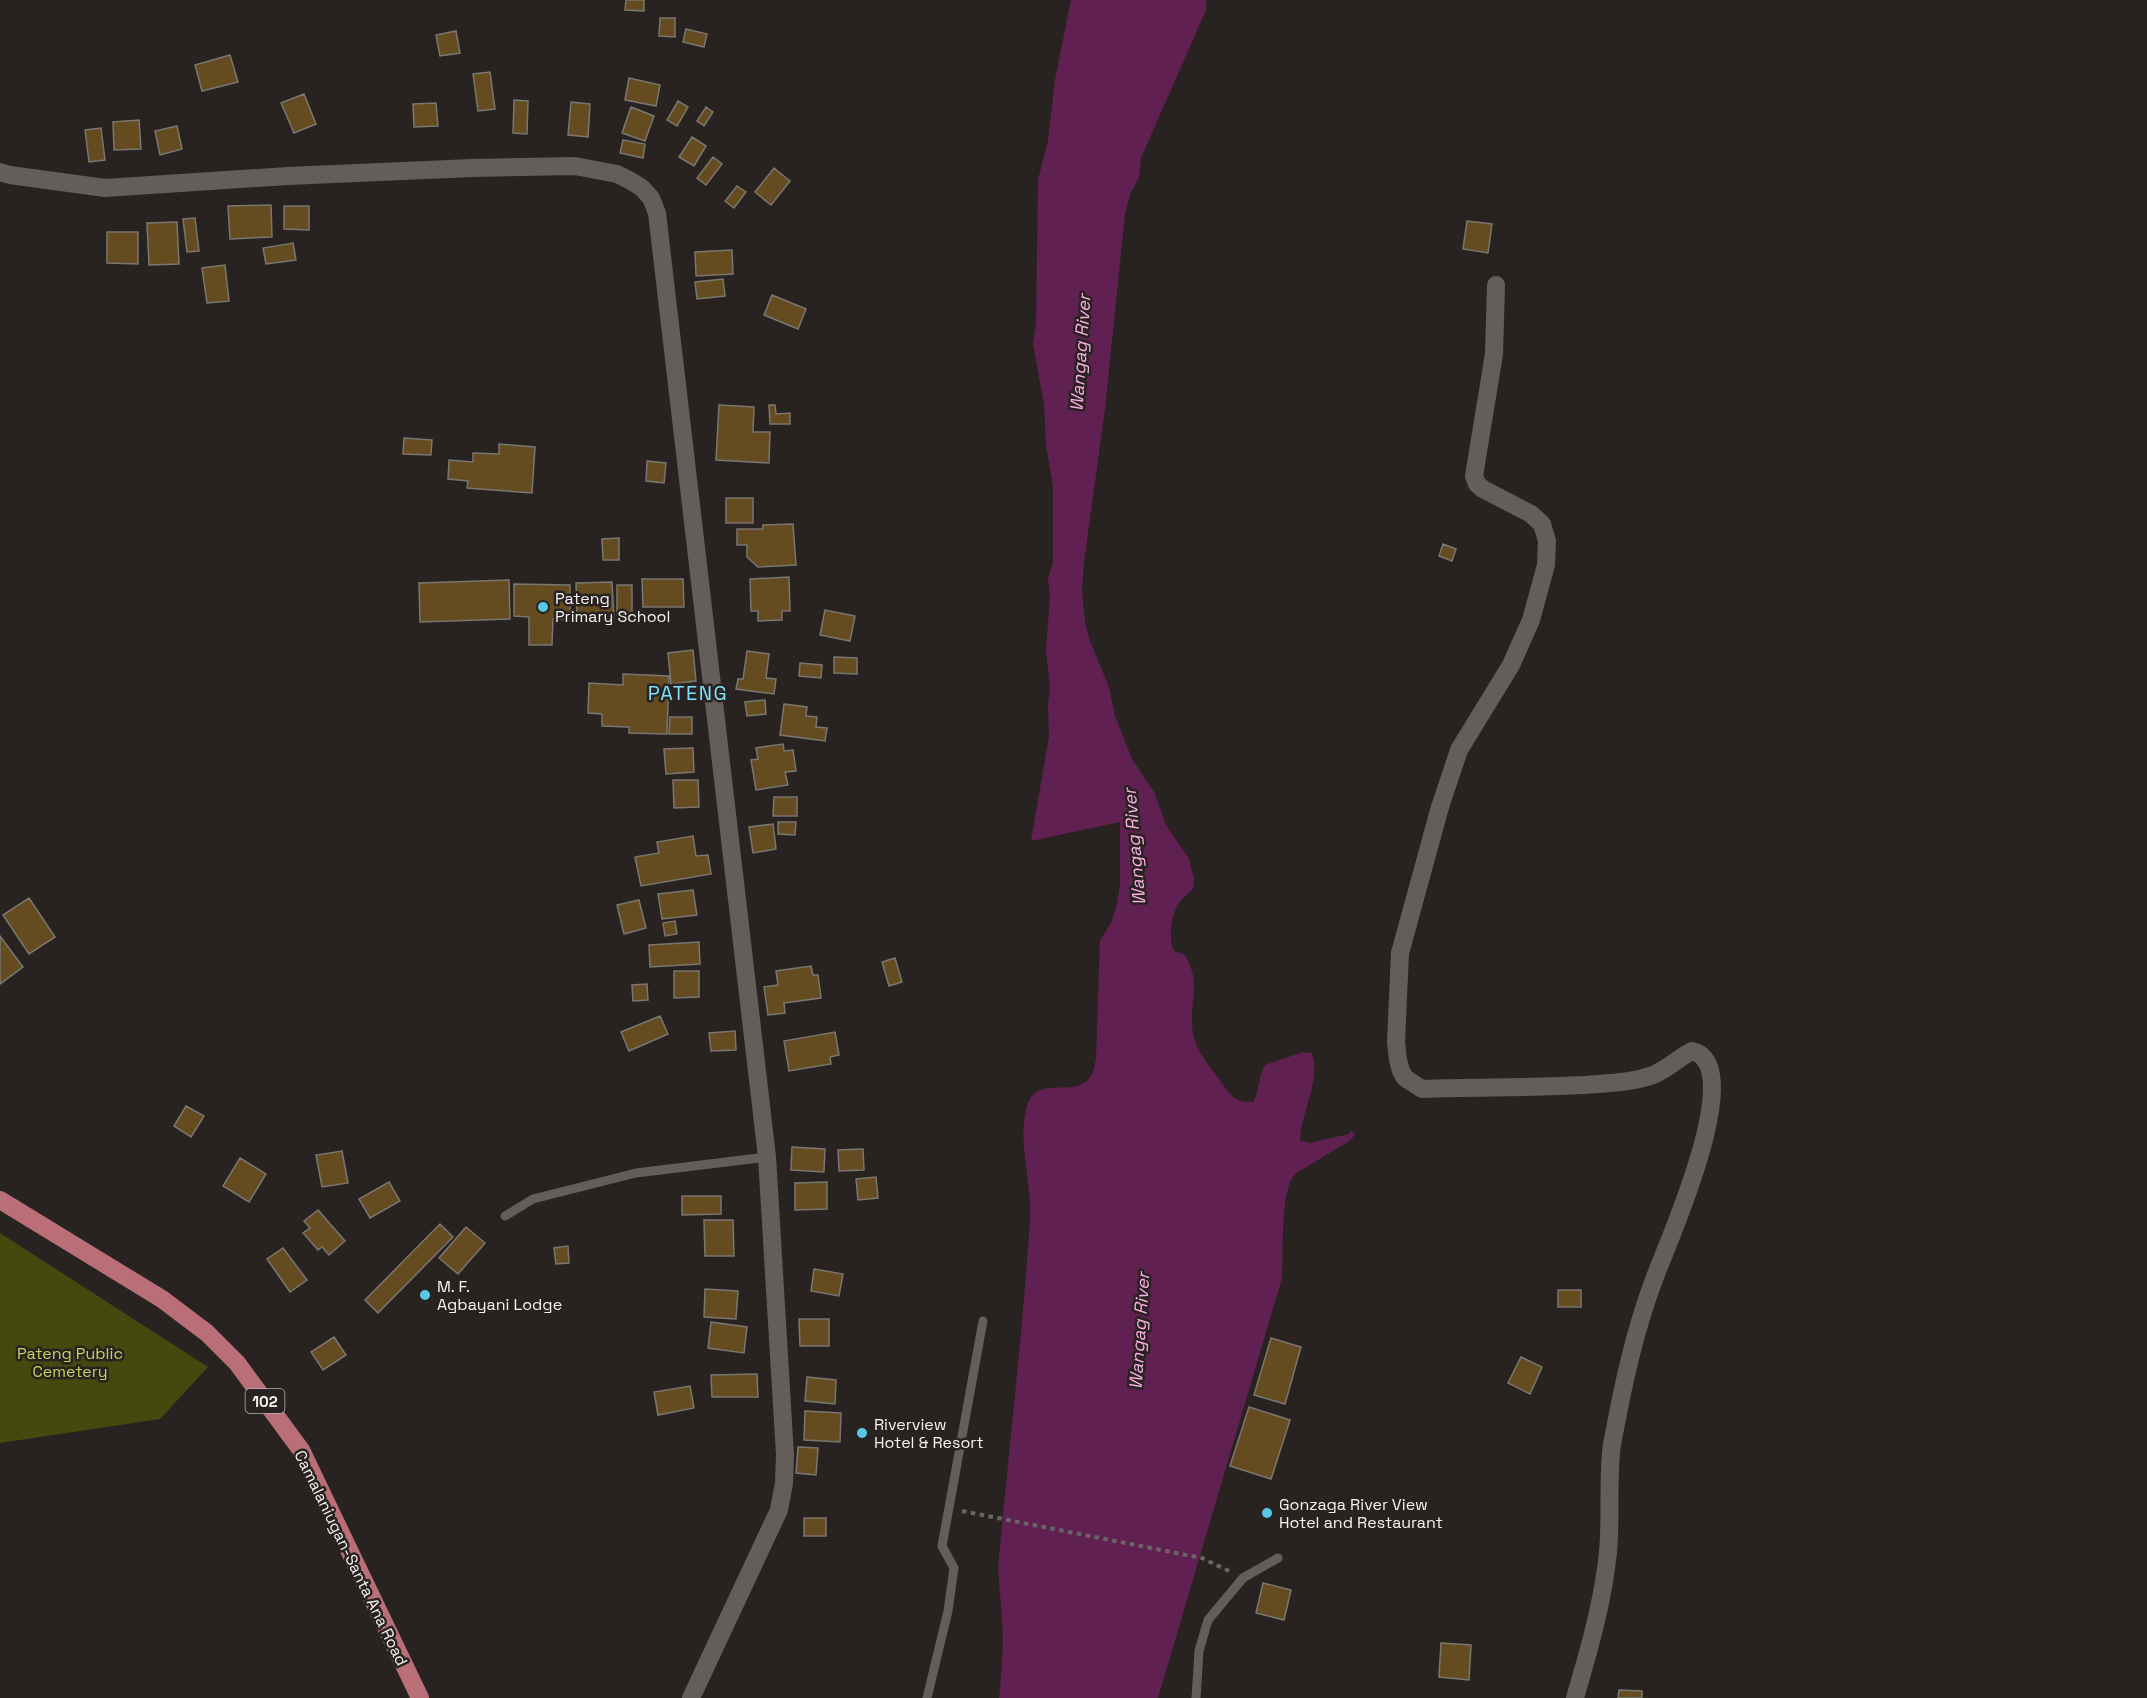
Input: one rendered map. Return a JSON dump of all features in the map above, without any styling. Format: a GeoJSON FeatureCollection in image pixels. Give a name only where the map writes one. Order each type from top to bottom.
{"type":"FeatureCollection","features":[{"type":"Feature","properties":{"kind":"main road","name":"Camalaniugan-Santa Ana Road"},"geometry":{"type":"LineString","coordinates":[[0,1200],[162,1299],[207,1333],[237,1363],[300,1450],[420,1698]]}},
{"type":"Feature","properties":{"kind":"street"},"geometry":{"type":"LineString","coordinates":[[0,172],[105,188],[300,175],[575,166],[616,174],[642,188],[651,198],[657,213],[766,1157],[785,1455],[784,1483],[778,1510],[691,1698]]}},
{"type":"Feature","properties":{"kind":"street"},"geometry":{"type":"LineString","coordinates":[[1496,285],[1494,354],[1474,476],[1483,489],[1531,514],[1542,524],[1547,541],[1546,565],[1531,620],[1511,665],[1459,750],[1440,807],[1400,953],[1396,1042],[1401,1071],[1412,1084],[1422,1089],[1608,1083],[1652,1076],[1670,1067],[1692,1051],[1698,1053],[1705,1061],[1713,1092],[1712,1108],[1700,1156],[1644,1306],[1623,1388],[1611,1450],[1608,1554],[1593,1635],[1575,1698]]}},
{"type":"Feature","properties":{"kind":"lane"},"geometry":{"type":"LineString","coordinates":[[505,1216],[533,1199],[636,1173],[766,1157]]}},
{"type":"Feature","properties":{"kind":"lane"},"geometry":{"type":"LineString","coordinates":[[927,1698],[948,1611],[954,1568],[942,1546],[983,1321]]}},
{"type":"Feature","properties":{"kind":"lane"},"geometry":{"type":"LineString","coordinates":[[1196,1698],[1199,1651],[1208,1620],[1243,1578],[1278,1558]]}},
{"type":"Feature","properties":{"kind":"path"},"geometry":{"type":"LineString","coordinates":[[975,1514],[1202,1558],[1243,1578]]}},
{"type":"Feature","properties":{"kind":"green space","name":"Pateng Public Cemetery"},"geometry":{"type":"Polygon","coordinates":[[[0,1233],[208,1367],[160,1419],[0,1443],[0,1233]]]}},
{"type":"Feature","properties":{"kind":"water","name":"Wangag River"},"geometry":{"type":"Polygon","coordinates":[[[1071,0],[1206,0],[1206,10],[1141,158],[1139,177],[1130,195],[1125,214],[1105,409],[1084,562],[1082,592],[1085,622],[1090,641],[1109,687],[1115,716],[1132,759],[1154,792],[1166,825],[1189,859],[1194,879],[1193,889],[1176,908],[1172,920],[1171,940],[1174,951],[1184,954],[1194,980],[1192,1012],[1194,1039],[1197,1046],[1233,1097],[1246,1102],[1253,1102],[1265,1065],[1303,1052],[1312,1053],[1314,1075],[1300,1140],[1309,1143],[1349,1134],[1352,1131],[1355,1135],[1348,1142],[1296,1173],[1291,1181],[1283,1222],[1281,1283],[1158,1698],[999,1698],[1003,1637],[999,1565],[1030,1219],[1024,1123],[1030,1099],[1037,1092],[1081,1085],[1089,1079],[1093,1072],[1096,1058],[1100,940],[1111,923],[1120,884],[1120,822],[1031,841],[1049,736],[1050,689],[1046,651],[1050,595],[1048,578],[1053,563],[1053,486],[1046,445],[1044,404],[1033,344],[1036,325],[1038,180],[1048,141],[1055,80],[1071,0]]]}},
{"type":"Feature","properties":{"kind":"building"},"geometry":{"type":"Polygon","coordinates":[[[626,0],[644,0],[644,11],[625,10],[626,0]]]}},
{"type":"Feature","properties":{"kind":"building"},"geometry":{"type":"Polygon","coordinates":[[[660,18],[675,18],[675,37],[659,36],[660,18]]]}},
{"type":"Feature","properties":{"kind":"building"},"geometry":{"type":"Polygon","coordinates":[[[686,29],[707,34],[704,47],[683,42],[686,29]]]}},
{"type":"Feature","properties":{"kind":"building"},"geometry":{"type":"Polygon","coordinates":[[[456,31],[460,53],[440,56],[436,35],[456,31]]]}},
{"type":"Feature","properties":{"kind":"building"},"geometry":{"type":"Polygon","coordinates":[[[230,55],[238,82],[202,91],[195,65],[230,55]]]}},
{"type":"Feature","properties":{"kind":"building"},"geometry":{"type":"Polygon","coordinates":[[[490,72],[495,109],[478,111],[473,74],[490,72]]]}},
{"type":"Feature","properties":{"kind":"building"},"geometry":{"type":"Polygon","coordinates":[[[629,78],[660,85],[656,106],[625,100],[629,78]]]}},
{"type":"Feature","properties":{"kind":"building"},"geometry":{"type":"Polygon","coordinates":[[[304,94],[316,124],[294,133],[281,103],[304,94]]]}},
{"type":"Feature","properties":{"kind":"building"},"geometry":{"type":"Polygon","coordinates":[[[514,100],[528,101],[527,134],[513,133],[514,100]]]}},
{"type":"Feature","properties":{"kind":"building"},"geometry":{"type":"Polygon","coordinates":[[[678,101],[688,107],[677,126],[667,120],[678,101]]]}},
{"type":"Feature","properties":{"kind":"building"},"geometry":{"type":"Polygon","coordinates":[[[571,102],[590,104],[588,137],[568,135],[571,102]]]}},
{"type":"Feature","properties":{"kind":"building"},"geometry":{"type":"Polygon","coordinates":[[[436,103],[438,126],[414,127],[413,104],[436,103]]]}},
{"type":"Feature","properties":{"kind":"building"},"geometry":{"type":"Polygon","coordinates":[[[631,107],[654,116],[645,141],[622,133],[631,107]]]}},
{"type":"Feature","properties":{"kind":"building"},"geometry":{"type":"Polygon","coordinates":[[[706,107],[713,112],[704,126],[697,121],[706,107]]]}},
{"type":"Feature","properties":{"kind":"building"},"geometry":{"type":"Polygon","coordinates":[[[139,120],[141,149],[114,150],[113,122],[139,120]]]}},
{"type":"Feature","properties":{"kind":"building"},"geometry":{"type":"Polygon","coordinates":[[[177,126],[182,149],[160,155],[155,131],[177,126]]]}},
{"type":"Feature","properties":{"kind":"building"},"geometry":{"type":"Polygon","coordinates":[[[101,128],[105,160],[89,162],[85,130],[101,128]]]}},
{"type":"Feature","properties":{"kind":"building"},"geometry":{"type":"Polygon","coordinates":[[[692,137],[706,146],[694,166],[679,157],[692,137]]]}},
{"type":"Feature","properties":{"kind":"building"},"geometry":{"type":"Polygon","coordinates":[[[623,140],[645,144],[643,158],[620,153],[623,140]]]}},
{"type":"Feature","properties":{"kind":"building"},"geometry":{"type":"Polygon","coordinates":[[[713,157],[722,164],[706,185],[697,178],[713,157]]]}},
{"type":"Feature","properties":{"kind":"building"},"geometry":{"type":"Polygon","coordinates":[[[774,168],[790,181],[771,205],[755,192],[774,168]]]}},
{"type":"Feature","properties":{"kind":"building"},"geometry":{"type":"Polygon","coordinates":[[[737,186],[746,192],[734,208],[725,201],[737,186]]]}},
{"type":"Feature","properties":{"kind":"building"},"geometry":{"type":"Polygon","coordinates":[[[271,205],[272,237],[230,239],[228,206],[271,205]]]}},
{"type":"Feature","properties":{"kind":"building"},"geometry":{"type":"Polygon","coordinates":[[[284,206],[309,206],[309,230],[284,229],[284,206]]]}},
{"type":"Feature","properties":{"kind":"building"},"geometry":{"type":"Polygon","coordinates":[[[195,218],[199,251],[187,252],[183,219],[195,218]]]}},
{"type":"Feature","properties":{"kind":"building"},"geometry":{"type":"Polygon","coordinates":[[[1467,221],[1492,224],[1488,253],[1463,249],[1467,221]]]}},
{"type":"Feature","properties":{"kind":"building"},"geometry":{"type":"Polygon","coordinates":[[[177,222],[179,264],[149,265],[147,223],[177,222]]]}},
{"type":"Feature","properties":{"kind":"building"},"geometry":{"type":"Polygon","coordinates":[[[107,232],[138,232],[138,264],[107,263],[107,232]]]}},
{"type":"Feature","properties":{"kind":"building"},"geometry":{"type":"Polygon","coordinates":[[[293,243],[296,260],[266,264],[263,248],[293,243]]]}},
{"type":"Feature","properties":{"kind":"building"},"geometry":{"type":"Polygon","coordinates":[[[732,250],[733,274],[696,276],[695,252],[732,250]]]}},
{"type":"Feature","properties":{"kind":"building"},"geometry":{"type":"Polygon","coordinates":[[[225,265],[229,301],[207,303],[202,268],[225,265]]]}},
{"type":"Feature","properties":{"kind":"building"},"geometry":{"type":"Polygon","coordinates":[[[723,279],[725,296],[697,299],[695,282],[723,279]]]}},
{"type":"Feature","properties":{"kind":"building"},"geometry":{"type":"Polygon","coordinates":[[[772,295],[806,309],[798,329],[764,315],[772,295]]]}},
{"type":"Feature","properties":{"kind":"building"},"geometry":{"type":"Polygon","coordinates":[[[719,405],[754,407],[753,432],[770,432],[769,463],[716,460],[719,405]]]}},
{"type":"Feature","properties":{"kind":"building"},"geometry":{"type":"Polygon","coordinates":[[[769,405],[775,405],[776,414],[790,413],[790,424],[770,424],[769,405]]]}},
{"type":"Feature","properties":{"kind":"building"},"geometry":{"type":"Polygon","coordinates":[[[404,438],[432,440],[431,455],[403,454],[404,438]]]}},
{"type":"Feature","properties":{"kind":"building"},"geometry":{"type":"Polygon","coordinates":[[[499,444],[535,447],[532,493],[467,488],[468,481],[448,479],[449,460],[473,462],[473,453],[499,454],[499,444]]]}},
{"type":"Feature","properties":{"kind":"building"},"geometry":{"type":"Polygon","coordinates":[[[647,461],[666,463],[664,483],[646,481],[647,461]]]}},
{"type":"Feature","properties":{"kind":"building"},"geometry":{"type":"Polygon","coordinates":[[[726,498],[753,498],[753,523],[726,523],[726,498]]]}},
{"type":"Feature","properties":{"kind":"building"},"geometry":{"type":"Polygon","coordinates":[[[793,524],[796,565],[758,567],[747,557],[747,545],[737,545],[737,529],[763,529],[763,525],[793,524]]]}},
{"type":"Feature","properties":{"kind":"building"},"geometry":{"type":"Polygon","coordinates":[[[619,538],[619,560],[603,560],[602,539],[619,538]]]}},
{"type":"Feature","properties":{"kind":"building"},"geometry":{"type":"Polygon","coordinates":[[[1443,544],[1456,549],[1452,561],[1439,556],[1443,544]]]}},
{"type":"Feature","properties":{"kind":"building"},"geometry":{"type":"Polygon","coordinates":[[[789,577],[790,611],[782,611],[782,620],[758,621],[758,611],[751,611],[750,579],[789,577]]]}},
{"type":"Feature","properties":{"kind":"building"},"geometry":{"type":"Polygon","coordinates":[[[642,579],[683,579],[684,607],[643,607],[642,579]]]}},
{"type":"Feature","properties":{"kind":"building"},"geometry":{"type":"Polygon","coordinates":[[[509,580],[510,619],[420,622],[419,583],[509,580]]]}},
{"type":"Feature","properties":{"kind":"building"},"geometry":{"type":"Polygon","coordinates":[[[612,582],[614,618],[577,619],[576,583],[612,582]]]}},
{"type":"Feature","properties":{"kind":"building"},"geometry":{"type":"Polygon","coordinates":[[[514,584],[570,585],[570,620],[553,619],[552,645],[529,645],[529,617],[514,616],[514,584]]]}},
{"type":"Feature","properties":{"kind":"building"},"geometry":{"type":"Polygon","coordinates":[[[617,585],[632,585],[632,615],[617,615],[617,585]]]}},
{"type":"Feature","properties":{"kind":"building"},"geometry":{"type":"Polygon","coordinates":[[[825,610],[855,616],[850,641],[820,635],[825,610]]]}},
{"type":"Feature","properties":{"kind":"building"},"geometry":{"type":"Polygon","coordinates":[[[693,650],[696,681],[671,684],[668,653],[693,650]]]}},
{"type":"Feature","properties":{"kind":"building"},"geometry":{"type":"Polygon","coordinates":[[[747,651],[769,654],[766,678],[776,679],[774,694],[736,689],[738,679],[743,679],[747,651]]]}},
{"type":"Feature","properties":{"kind":"building"},"geometry":{"type":"Polygon","coordinates":[[[834,657],[857,658],[857,674],[834,673],[834,657]]]}},
{"type":"Feature","properties":{"kind":"building"},"geometry":{"type":"Polygon","coordinates":[[[800,663],[822,665],[821,678],[799,676],[800,663]]]}},
{"type":"Feature","properties":{"kind":"building"},"geometry":{"type":"Polygon","coordinates":[[[623,674],[669,676],[667,734],[629,733],[629,727],[602,726],[602,714],[588,713],[589,683],[623,685],[623,674]]]}},
{"type":"Feature","properties":{"kind":"building"},"geometry":{"type":"Polygon","coordinates":[[[765,700],[766,714],[747,716],[745,702],[765,700]]]}},
{"type":"Feature","properties":{"kind":"building"},"geometry":{"type":"Polygon","coordinates":[[[784,704],[807,707],[806,716],[817,717],[816,727],[827,728],[825,741],[780,735],[784,704]]]}},
{"type":"Feature","properties":{"kind":"building"},"geometry":{"type":"Polygon","coordinates":[[[670,717],[692,717],[692,734],[669,734],[670,717]]]}},
{"type":"Feature","properties":{"kind":"building"},"geometry":{"type":"Polygon","coordinates":[[[783,744],[784,751],[793,750],[796,771],[785,772],[788,785],[756,790],[751,760],[758,759],[756,748],[783,744]]]}},
{"type":"Feature","properties":{"kind":"building"},"geometry":{"type":"Polygon","coordinates":[[[693,748],[694,772],[666,774],[664,749],[693,748]]]}},
{"type":"Feature","properties":{"kind":"building"},"geometry":{"type":"Polygon","coordinates":[[[673,780],[698,780],[699,807],[674,808],[673,780]]]}},
{"type":"Feature","properties":{"kind":"building"},"geometry":{"type":"Polygon","coordinates":[[[774,797],[797,797],[797,816],[773,816],[774,797]]]}},
{"type":"Feature","properties":{"kind":"building"},"geometry":{"type":"Polygon","coordinates":[[[778,822],[796,822],[795,835],[778,834],[778,822]]]}},
{"type":"Feature","properties":{"kind":"building"},"geometry":{"type":"Polygon","coordinates":[[[773,824],[776,849],[753,853],[749,827],[773,824]]]}},
{"type":"Feature","properties":{"kind":"building"},"geometry":{"type":"Polygon","coordinates":[[[693,836],[696,856],[708,855],[711,874],[641,886],[635,857],[659,853],[657,842],[693,836]]]}},
{"type":"Feature","properties":{"kind":"building"},"geometry":{"type":"Polygon","coordinates":[[[693,890],[697,915],[662,919],[658,894],[693,890]]]}},
{"type":"Feature","properties":{"kind":"building"},"geometry":{"type":"Polygon","coordinates":[[[29,898],[55,937],[29,954],[3,915],[29,898]]]}},
{"type":"Feature","properties":{"kind":"building"},"geometry":{"type":"Polygon","coordinates":[[[639,900],[646,928],[624,934],[617,905],[639,900]]]}},
{"type":"Feature","properties":{"kind":"building"},"geometry":{"type":"Polygon","coordinates":[[[675,921],[677,934],[665,936],[663,923],[675,921]]]}},
{"type":"Feature","properties":{"kind":"building"},"geometry":{"type":"Polygon","coordinates":[[[0,936],[23,967],[0,984],[0,936]]]}},
{"type":"Feature","properties":{"kind":"building"},"geometry":{"type":"Polygon","coordinates":[[[699,942],[700,964],[650,967],[649,945],[699,942]]]}},
{"type":"Feature","properties":{"kind":"building"},"geometry":{"type":"Polygon","coordinates":[[[895,958],[902,982],[889,986],[882,962],[895,958]]]}},
{"type":"Feature","properties":{"kind":"building"},"geometry":{"type":"Polygon","coordinates":[[[811,966],[813,975],[818,975],[821,998],[784,1003],[785,1013],[768,1015],[764,987],[778,985],[776,971],[811,966]]]}},
{"type":"Feature","properties":{"kind":"building"},"geometry":{"type":"Polygon","coordinates":[[[674,971],[699,971],[699,997],[674,998],[674,971]]]}},
{"type":"Feature","properties":{"kind":"building"},"geometry":{"type":"Polygon","coordinates":[[[647,984],[648,1000],[633,1001],[632,985],[647,984]]]}},
{"type":"Feature","properties":{"kind":"building"},"geometry":{"type":"Polygon","coordinates":[[[660,1016],[668,1034],[629,1051],[621,1032],[660,1016]]]}},
{"type":"Feature","properties":{"kind":"building"},"geometry":{"type":"Polygon","coordinates":[[[735,1031],[736,1050],[711,1051],[709,1033],[735,1031]]]}},
{"type":"Feature","properties":{"kind":"building"},"geometry":{"type":"Polygon","coordinates":[[[835,1032],[839,1055],[830,1057],[831,1064],[789,1071],[784,1041],[835,1032]]]}},
{"type":"Feature","properties":{"kind":"building"},"geometry":{"type":"Polygon","coordinates":[[[186,1106],[204,1116],[191,1137],[174,1126],[186,1106]]]}},
{"type":"Feature","properties":{"kind":"building"},"geometry":{"type":"Polygon","coordinates":[[[792,1147],[825,1149],[824,1172],[791,1170],[792,1147]]]}},
{"type":"Feature","properties":{"kind":"building"},"geometry":{"type":"Polygon","coordinates":[[[863,1149],[864,1170],[839,1171],[838,1150],[863,1149]]]}},
{"type":"Feature","properties":{"kind":"building"},"geometry":{"type":"Polygon","coordinates":[[[342,1151],[348,1183],[322,1187],[316,1155],[342,1151]]]}},
{"type":"Feature","properties":{"kind":"building"},"geometry":{"type":"Polygon","coordinates":[[[240,1158],[266,1174],[249,1202],[223,1186],[240,1158]]]}},
{"type":"Feature","properties":{"kind":"building"},"geometry":{"type":"Polygon","coordinates":[[[876,1177],[878,1198],[858,1200],[856,1179],[876,1177]]]}},
{"type":"Feature","properties":{"kind":"building"},"geometry":{"type":"Polygon","coordinates":[[[389,1182],[400,1201],[370,1218],[359,1199],[389,1182]]]}},
{"type":"Feature","properties":{"kind":"building"},"geometry":{"type":"Polygon","coordinates":[[[827,1182],[827,1209],[795,1210],[795,1183],[827,1182]]]}},
{"type":"Feature","properties":{"kind":"building"},"geometry":{"type":"Polygon","coordinates":[[[682,1196],[721,1196],[721,1214],[682,1215],[682,1196]]]}},
{"type":"Feature","properties":{"kind":"building"},"geometry":{"type":"Polygon","coordinates":[[[318,1210],[345,1241],[329,1255],[322,1247],[318,1250],[303,1233],[310,1228],[304,1221],[318,1210]]]}},
{"type":"Feature","properties":{"kind":"building"},"geometry":{"type":"Polygon","coordinates":[[[704,1220],[733,1220],[734,1256],[705,1256],[704,1220]]]}},
{"type":"Feature","properties":{"kind":"building"},"geometry":{"type":"Polygon","coordinates":[[[440,1224],[453,1237],[378,1313],[365,1300],[440,1224]]]}},
{"type":"Feature","properties":{"kind":"building"},"geometry":{"type":"Polygon","coordinates":[[[466,1227],[485,1243],[458,1274],[439,1258],[466,1227]]]}},
{"type":"Feature","properties":{"kind":"building"},"geometry":{"type":"Polygon","coordinates":[[[568,1246],[569,1263],[556,1264],[554,1248],[568,1246]]]}},
{"type":"Feature","properties":{"kind":"building"},"geometry":{"type":"Polygon","coordinates":[[[283,1248],[307,1280],[290,1292],[267,1259],[283,1248]]]}},
{"type":"Feature","properties":{"kind":"building"},"geometry":{"type":"Polygon","coordinates":[[[814,1269],[843,1274],[839,1296],[811,1291],[814,1269]]]}},
{"type":"Feature","properties":{"kind":"building"},"geometry":{"type":"Polygon","coordinates":[[[705,1289],[738,1291],[736,1319],[704,1317],[705,1289]]]}},
{"type":"Feature","properties":{"kind":"building"},"geometry":{"type":"Polygon","coordinates":[[[1558,1290],[1581,1290],[1581,1307],[1558,1307],[1558,1290]]]}},
{"type":"Feature","properties":{"kind":"building"},"geometry":{"type":"Polygon","coordinates":[[[799,1319],[829,1319],[829,1346],[800,1346],[799,1319]]]}},
{"type":"Feature","properties":{"kind":"building"},"geometry":{"type":"Polygon","coordinates":[[[711,1322],[747,1327],[744,1353],[708,1348],[711,1322]]]}},
{"type":"Feature","properties":{"kind":"building"},"geometry":{"type":"Polygon","coordinates":[[[334,1337],[346,1355],[323,1370],[311,1352],[334,1337]]]}},
{"type":"Feature","properties":{"kind":"building"},"geometry":{"type":"Polygon","coordinates":[[[1271,1338],[1301,1347],[1285,1404],[1254,1395],[1271,1338]]]}},
{"type":"Feature","properties":{"kind":"building"},"geometry":{"type":"Polygon","coordinates":[[[1521,1357],[1542,1367],[1530,1394],[1508,1383],[1521,1357]]]}},
{"type":"Feature","properties":{"kind":"building"},"geometry":{"type":"Polygon","coordinates":[[[757,1374],[758,1397],[712,1397],[711,1375],[757,1374]]]}},
{"type":"Feature","properties":{"kind":"building"},"geometry":{"type":"Polygon","coordinates":[[[807,1377],[836,1380],[835,1404],[805,1401],[807,1377]]]}},
{"type":"Feature","properties":{"kind":"building"},"geometry":{"type":"Polygon","coordinates":[[[690,1386],[694,1408],[658,1415],[654,1392],[690,1386]]]}},
{"type":"Feature","properties":{"kind":"building"},"geometry":{"type":"Polygon","coordinates":[[[1249,1407],[1290,1420],[1271,1479],[1230,1466],[1249,1407]]]}},
{"type":"Feature","properties":{"kind":"building"},"geometry":{"type":"Polygon","coordinates":[[[805,1411],[841,1413],[840,1442],[804,1440],[805,1411]]]}},
{"type":"Feature","properties":{"kind":"building"},"geometry":{"type":"Polygon","coordinates":[[[798,1447],[818,1448],[816,1475],[796,1473],[798,1447]]]}},
{"type":"Feature","properties":{"kind":"building"},"geometry":{"type":"Polygon","coordinates":[[[804,1518],[826,1518],[826,1536],[804,1536],[804,1518]]]}},
{"type":"Feature","properties":{"kind":"building"},"geometry":{"type":"Polygon","coordinates":[[[1263,1583],[1291,1590],[1284,1620],[1256,1613],[1263,1583]]]}},
{"type":"Feature","properties":{"kind":"building"},"geometry":{"type":"Polygon","coordinates":[[[1441,1643],[1471,1645],[1469,1680],[1439,1677],[1441,1643]]]}},
{"type":"Feature","properties":{"kind":"building"},"geometry":{"type":"Polygon","coordinates":[[[1619,1690],[1642,1691],[1642,1698],[1618,1698],[1619,1690]]]}},
{"type":"Feature","properties":{"kind":"place","name":"Pateng Primary School"},"geometry":{"type":"Point","coordinates":[543,607]}},
{"type":"Feature","properties":{"kind":"place","name":"M. F. Agbayani Lodge"},"geometry":{"type":"Point","coordinates":[425,1295]}},
{"type":"Feature","properties":{"kind":"place","name":"Riverview Hotel & Resort"},"geometry":{"type":"Point","coordinates":[862,1433]}},
{"type":"Feature","properties":{"kind":"place","name":"Gonzaga River View Hotel and Restaurant"},"geometry":{"type":"Point","coordinates":[1267,1513]}},
{"type":"Feature","properties":{"kind":"district","name":"PATENG"},"geometry":{"type":"Point","coordinates":[688,693]}}]}
